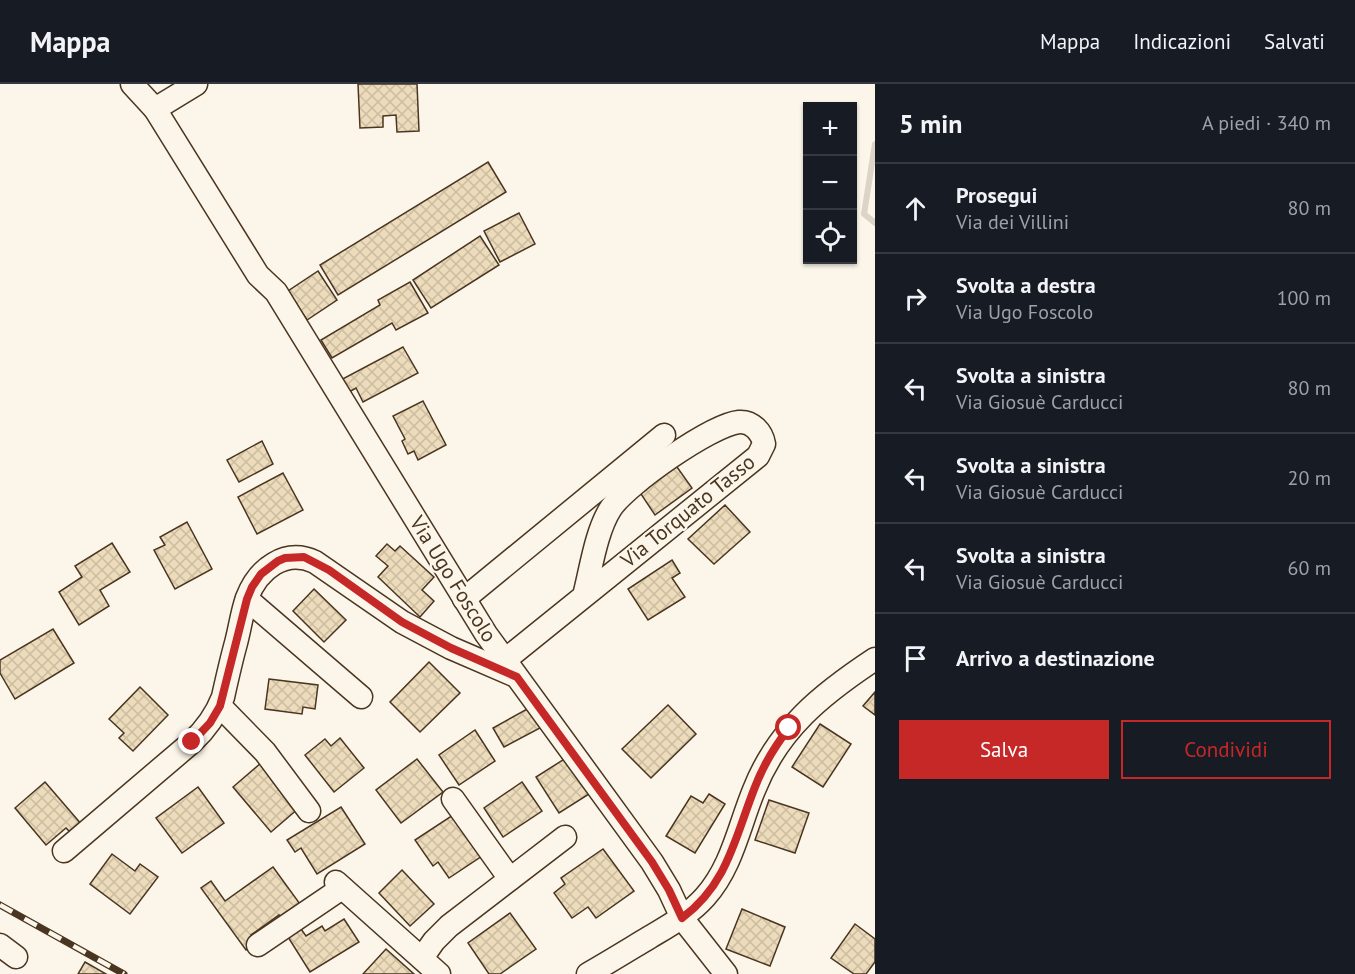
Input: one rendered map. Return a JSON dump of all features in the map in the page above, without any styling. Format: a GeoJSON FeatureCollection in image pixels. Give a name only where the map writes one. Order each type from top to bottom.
{"type":"FeatureCollection","features":[{"type":"Feature","properties":{"kind":"street","name":"Via Ugo Foscolo"},"geometry":{"type":"LineString","coordinates":[[132,84],[155,109],[258,275],[276,292],[486,634],[652,862],[682,918],[726,974]]}},
{"type":"Feature","properties":{"kind":"street"},"geometry":{"type":"LineString","coordinates":[[155,109],[196,84]]}},
{"type":"Feature","properties":{"kind":"street","name":"Via Torquato Tasso"},"geometry":{"type":"LineString","coordinates":[[511,668],[584,596],[758,456],[764,444],[757,429],[749,424],[738,422],[705,436],[672,456],[619,498],[603,524],[584,596]]}},
{"type":"Feature","properties":{"kind":"street"},"geometry":{"type":"LineString","coordinates":[[464,599],[664,435]]}},
{"type":"Feature","properties":{"kind":"street"},"geometry":{"type":"LineString","coordinates":[[63,851],[192,742],[210,723],[220,706],[247,599],[261,574],[278,561],[297,557],[309,559],[329,570],[402,622],[451,648],[511,668]]}},
{"type":"Feature","properties":{"kind":"street"},"geometry":{"type":"LineString","coordinates":[[247,599],[361,697]]}},
{"type":"Feature","properties":{"kind":"street"},"geometry":{"type":"LineString","coordinates":[[588,974],[682,918],[705,898],[720,876],[737,839],[755,787],[779,741],[807,711],[848,677],[875,659]]}},
{"type":"Feature","properties":{"kind":"street"},"geometry":{"type":"LineString","coordinates":[[220,706],[265,752],[309,812]]}},
{"type":"Feature","properties":{"kind":"street"},"geometry":{"type":"LineString","coordinates":[[453,799],[510,879]]}},
{"type":"Feature","properties":{"kind":"street"},"geometry":{"type":"LineString","coordinates":[[422,958],[449,926],[565,837]]}},
{"type":"Feature","properties":{"kind":"street"},"geometry":{"type":"LineString","coordinates":[[258,945],[339,885],[439,974]]}},
{"type":"Feature","properties":{"kind":"building"},"geometry":{"type":"Polygon","coordinates":[[[358,84],[417,84],[419,131],[397,132],[396,115],[383,116],[383,127],[360,128],[358,84]]]}},
{"type":"Feature","properties":{"kind":"building"},"geometry":{"type":"Polygon","coordinates":[[[488,162],[506,192],[338,295],[320,265],[488,162]]]}},
{"type":"Feature","properties":{"kind":"building"},"geometry":{"type":"Polygon","coordinates":[[[519,213],[535,244],[500,262],[484,231],[519,213]]]}},
{"type":"Feature","properties":{"kind":"building"},"geometry":{"type":"Polygon","coordinates":[[[480,236],[499,265],[431,308],[413,280],[480,236]]]}},
{"type":"Feature","properties":{"kind":"building"},"geometry":{"type":"Polygon","coordinates":[[[318,271],[337,300],[307,320],[288,291],[318,271]]]}},
{"type":"Feature","properties":{"kind":"building"},"geometry":{"type":"Polygon","coordinates":[[[410,282],[428,313],[396,330],[392,323],[332,358],[321,340],[380,305],[378,300],[410,282]]]}},
{"type":"Feature","properties":{"kind":"building"},"geometry":{"type":"Polygon","coordinates":[[[403,347],[418,373],[363,402],[356,388],[342,396],[335,383],[403,347]]]}},
{"type":"Feature","properties":{"kind":"building"},"geometry":{"type":"Polygon","coordinates":[[[423,401],[446,445],[418,460],[414,451],[408,454],[402,441],[405,439],[393,416],[423,401]]]}},
{"type":"Feature","properties":{"kind":"building"},"geometry":{"type":"Polygon","coordinates":[[[262,441],[273,464],[239,482],[227,460],[262,441]]]}},
{"type":"Feature","properties":{"kind":"building"},"geometry":{"type":"Polygon","coordinates":[[[672,460],[692,488],[655,515],[635,485],[672,460]]]}},
{"type":"Feature","properties":{"kind":"building"},"geometry":{"type":"Polygon","coordinates":[[[283,473],[303,510],[257,534],[238,497],[283,473]]]}},
{"type":"Feature","properties":{"kind":"building"},"geometry":{"type":"Polygon","coordinates":[[[725,505],[750,532],[714,564],[688,539],[725,505]]]}},
{"type":"Feature","properties":{"kind":"building"},"geometry":{"type":"Polygon","coordinates":[[[187,522],[212,569],[175,589],[154,550],[165,545],[160,537],[187,522]]]}},
{"type":"Feature","properties":{"kind":"building"},"geometry":{"type":"Polygon","coordinates":[[[112,543],[130,572],[100,590],[109,606],[79,625],[59,592],[82,577],[75,566],[112,543]]]}},
{"type":"Feature","properties":{"kind":"building"},"geometry":{"type":"Polygon","coordinates":[[[387,544],[395,551],[400,546],[434,577],[422,590],[434,601],[420,617],[378,577],[388,566],[376,556],[387,544]]]}},
{"type":"Feature","properties":{"kind":"building"},"geometry":{"type":"Polygon","coordinates":[[[672,560],[680,573],[672,578],[685,597],[648,620],[628,589],[672,560]]]}},
{"type":"Feature","properties":{"kind":"building"},"geometry":{"type":"Polygon","coordinates":[[[314,589],[346,620],[324,642],[293,611],[314,589]]]}},
{"type":"Feature","properties":{"kind":"building"},"geometry":{"type":"Polygon","coordinates":[[[53,629],[74,663],[15,699],[0,673],[0,660],[53,629]]]}},
{"type":"Feature","properties":{"kind":"building"},"geometry":{"type":"Polygon","coordinates":[[[429,662],[460,693],[420,732],[390,702],[429,662]]]}},
{"type":"Feature","properties":{"kind":"building"},"geometry":{"type":"Polygon","coordinates":[[[269,679],[318,685],[315,709],[303,707],[302,714],[265,709],[269,679]]]}},
{"type":"Feature","properties":{"kind":"building"},"geometry":{"type":"Polygon","coordinates":[[[140,687],[168,715],[133,751],[119,738],[124,733],[109,719],[140,687]]]}},
{"type":"Feature","properties":{"kind":"building"},"geometry":{"type":"Polygon","coordinates":[[[875,692],[875,715],[863,706],[875,692]]]}},
{"type":"Feature","properties":{"kind":"building"},"geometry":{"type":"Polygon","coordinates":[[[668,705],[696,734],[651,778],[622,749],[668,705]]]}},
{"type":"Feature","properties":{"kind":"building"},"geometry":{"type":"Polygon","coordinates":[[[529,708],[540,728],[504,747],[493,728],[529,708]]]}},
{"type":"Feature","properties":{"kind":"building"},"geometry":{"type":"Polygon","coordinates":[[[820,724],[851,744],[823,787],[792,767],[820,724]]]}},
{"type":"Feature","properties":{"kind":"building"},"geometry":{"type":"Polygon","coordinates":[[[475,730],[495,761],[459,785],[439,755],[475,730]]]}},
{"type":"Feature","properties":{"kind":"building"},"geometry":{"type":"Polygon","coordinates":[[[340,738],[364,768],[334,792],[305,755],[325,739],[331,746],[340,738]]]}},
{"type":"Feature","properties":{"kind":"building"},"geometry":{"type":"Polygon","coordinates":[[[566,758],[589,794],[559,813],[536,777],[566,758]]]}},
{"type":"Feature","properties":{"kind":"building"},"geometry":{"type":"Polygon","coordinates":[[[417,759],[443,792],[401,823],[376,790],[417,759]]]}},
{"type":"Feature","properties":{"kind":"building"},"geometry":{"type":"Polygon","coordinates":[[[261,763],[299,808],[271,832],[233,787],[261,763]]]}},
{"type":"Feature","properties":{"kind":"building"},"geometry":{"type":"Polygon","coordinates":[[[45,782],[82,825],[72,834],[66,828],[46,845],[15,808],[45,782]]]}},
{"type":"Feature","properties":{"kind":"building"},"geometry":{"type":"Polygon","coordinates":[[[522,782],[542,811],[503,837],[484,808],[522,782]]]}},
{"type":"Feature","properties":{"kind":"building"},"geometry":{"type":"Polygon","coordinates":[[[198,787],[224,823],[182,853],[156,818],[198,787]]]}},
{"type":"Feature","properties":{"kind":"building"},"geometry":{"type":"Polygon","coordinates":[[[709,794],[725,804],[695,853],[666,836],[691,796],[703,803],[709,794]]]}},
{"type":"Feature","properties":{"kind":"building"},"geometry":{"type":"Polygon","coordinates":[[[769,800],[809,813],[795,853],[755,840],[769,800]]]}},
{"type":"Feature","properties":{"kind":"building"},"geometry":{"type":"Polygon","coordinates":[[[341,807],[365,844],[317,874],[301,848],[295,852],[287,840],[341,807]]]}},
{"type":"Feature","properties":{"kind":"building"},"geometry":{"type":"Polygon","coordinates":[[[453,815],[482,856],[449,878],[438,862],[433,866],[415,840],[453,815]]]}},
{"type":"Feature","properties":{"kind":"building"},"geometry":{"type":"Polygon","coordinates":[[[603,849],[634,891],[596,918],[588,907],[572,918],[554,893],[565,884],[561,878],[603,849]]]}},
{"type":"Feature","properties":{"kind":"building"},"geometry":{"type":"Polygon","coordinates":[[[112,854],[135,871],[140,864],[158,877],[130,914],[90,884],[112,854]]]}},
{"type":"Feature","properties":{"kind":"building"},"geometry":{"type":"Polygon","coordinates":[[[273,867],[300,904],[280,918],[279,915],[251,935],[257,942],[246,950],[201,888],[211,881],[225,901],[273,867]]]}},
{"type":"Feature","properties":{"kind":"building"},"geometry":{"type":"Polygon","coordinates":[[[402,870],[434,904],[410,926],[379,893],[402,870]]]}},
{"type":"Feature","properties":{"kind":"building"},"geometry":{"type":"Polygon","coordinates":[[[742,909],[785,927],[770,966],[726,949],[742,909]]]}},
{"type":"Feature","properties":{"kind":"building"},"geometry":{"type":"Polygon","coordinates":[[[510,913],[536,949],[500,974],[489,974],[468,943],[510,913]]]}},
{"type":"Feature","properties":{"kind":"building"},"geometry":{"type":"Polygon","coordinates":[[[344,919],[359,942],[310,972],[288,937],[301,929],[306,936],[322,926],[325,931],[344,919]]]}},
{"type":"Feature","properties":{"kind":"building"},"geometry":{"type":"Polygon","coordinates":[[[855,924],[875,939],[875,962],[866,974],[854,974],[831,958],[855,924]]]}},
{"type":"Feature","properties":{"kind":"building"},"geometry":{"type":"Polygon","coordinates":[[[386,949],[414,974],[363,974],[386,949]]]}},
{"type":"Feature","properties":{"kind":"building"},"geometry":{"type":"Polygon","coordinates":[[[85,962],[106,974],[78,974],[85,962]]]}},
{"type":"Feature","properties":{"kind":"waterway"},"geometry":{"type":"LineString","coordinates":[[875,144],[864,214],[875,223]]}},
{"type":"Feature","properties":{"kind":"railway"},"geometry":{"type":"LineString","coordinates":[[0,905],[124,974]]}},
{"type":"Feature","properties":{"kind":"route"},"geometry":{"type":"LineString","coordinates":[[192,742],[210,723],[220,706],[252,587],[261,574],[278,561],[285,558],[304,557],[329,570],[402,622],[451,648],[517,677],[652,862],[682,918],[705,898],[717,882],[737,839],[763,770],[775,747],[789,728]]}}]}
